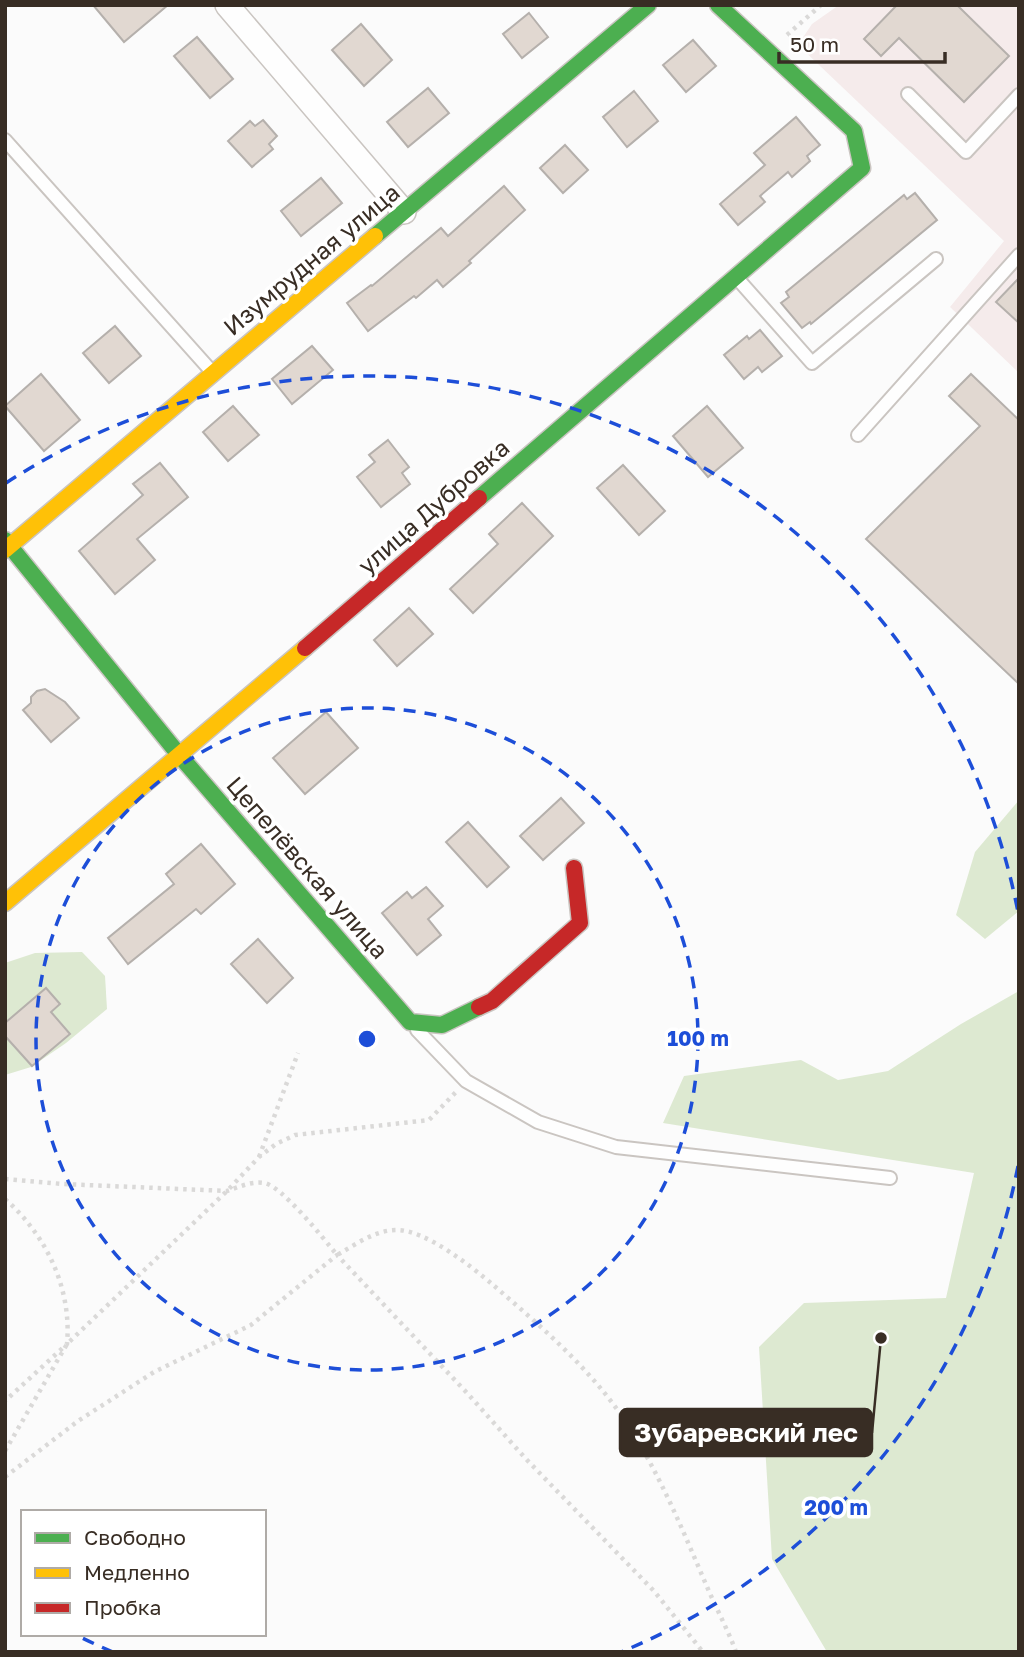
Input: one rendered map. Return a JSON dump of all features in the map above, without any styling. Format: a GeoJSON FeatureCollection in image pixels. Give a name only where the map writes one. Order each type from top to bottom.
{"type":"FeatureCollection","features":[{"type":"Feature","properties":{"kind":"street"},"geometry":{"type":"LineString","coordinates":[[227,5],[404,212]]}},
{"type":"Feature","properties":{"kind":"street","name":"Изумрудная улица"},"geometry":{"type":"LineString","coordinates":[[7,545],[648,5]]}},
{"type":"Feature","properties":{"kind":"street"},"geometry":{"type":"LineString","coordinates":[[718,5],[768,52]]}},
{"type":"Feature","properties":{"kind":"street","name":"улица Дубровка"},"geometry":{"type":"LineString","coordinates":[[5,903],[180,756],[862,168],[854,131],[768,52]]}},
{"type":"Feature","properties":{"kind":"street","name":"Цепелёвская улица"},"geometry":{"type":"LineString","coordinates":[[7,545],[180,756],[410,1022]]}},
{"type":"Feature","properties":{"kind":"street"},"geometry":{"type":"LineString","coordinates":[[410,1022],[442,1025],[492,1001],[580,923],[574,868]]}},
{"type":"Feature","properties":{"kind":"lane"},"geometry":{"type":"LineString","coordinates":[[908,94],[966,152],[1019,95]]}},
{"type":"Feature","properties":{"kind":"lane"},"geometry":{"type":"LineString","coordinates":[[5,140],[213,373]]}},
{"type":"Feature","properties":{"kind":"lane"},"geometry":{"type":"LineString","coordinates":[[858,435],[1019,255]]}},
{"type":"Feature","properties":{"kind":"lane"},"geometry":{"type":"LineString","coordinates":[[736,277],[811,363],[936,259]]}},
{"type":"Feature","properties":{"kind":"lane"},"geometry":{"type":"LineString","coordinates":[[410,1022],[466,1082],[538,1122],[616,1147],[890,1178]]}},
{"type":"Feature","properties":{"kind":"path"},"geometry":{"type":"LineString","coordinates":[[768,52],[821,5]]}},
{"type":"Feature","properties":{"kind":"path"},"geometry":{"type":"LineString","coordinates":[[259,1157],[298,1053]]}},
{"type":"Feature","properties":{"kind":"path"},"geometry":{"type":"LineString","coordinates":[[5,1401],[227,1191],[259,1157],[276,1144],[295,1135],[429,1120],[466,1082]]}},
{"type":"Feature","properties":{"kind":"path"},"geometry":{"type":"LineString","coordinates":[[5,1179],[227,1191],[249,1183],[266,1183],[280,1192],[526,1460],[654,1591],[704,1652]]}},
{"type":"Feature","properties":{"kind":"path"},"geometry":{"type":"LineString","coordinates":[[5,1199],[34,1229],[49,1253],[62,1286],[69,1320],[67,1343],[5,1451]]}},
{"type":"Feature","properties":{"kind":"path"},"geometry":{"type":"LineString","coordinates":[[5,1477],[78,1421],[154,1372],[251,1325],[337,1255],[376,1234],[397,1229],[428,1239],[465,1261],[547,1332],[619,1412],[643,1452],[686,1538],[736,1652]]}},
{"type":"Feature","properties":{"kind":"shaded area"},"geometry":{"type":"Polygon","coordinates":[[[839,5],[1019,5],[1019,373],[950,307],[1004,241],[798,45],[812,24],[839,5]]]}},
{"type":"Feature","properties":{"kind":"green space"},"geometry":{"type":"Polygon","coordinates":[[[1019,800],[1019,911],[985,939],[956,915],[975,852],[1019,800]]]}},
{"type":"Feature","properties":{"kind":"green space"},"geometry":{"type":"Polygon","coordinates":[[[82,952],[105,976],[107,1009],[66,1043],[31,1067],[5,1075],[5,963],[35,953],[82,952]]]}},
{"type":"Feature","properties":{"kind":"green space"},"geometry":{"type":"Polygon","coordinates":[[[1019,991],[1019,1652],[827,1652],[772,1559],[759,1347],[804,1303],[946,1298],[974,1173],[663,1123],[684,1076],[801,1060],[838,1080],[888,1071],[1019,991]]]}},
{"type":"Feature","properties":{"kind":"building"},"geometry":{"type":"Polygon","coordinates":[[[93,5],[168,5],[124,42],[93,5]]]}},
{"type":"Feature","properties":{"kind":"building"},"geometry":{"type":"Polygon","coordinates":[[[897,5],[957,5],[1009,56],[964,102],[899,38],[881,56],[864,39],[897,5]]]}},
{"type":"Feature","properties":{"kind":"building"},"geometry":{"type":"Polygon","coordinates":[[[529,13],[548,37],[522,58],[503,34],[529,13]]]}},
{"type":"Feature","properties":{"kind":"building"},"geometry":{"type":"Polygon","coordinates":[[[361,24],[392,60],[364,86],[332,50],[361,24]]]}},
{"type":"Feature","properties":{"kind":"building"},"geometry":{"type":"Polygon","coordinates":[[[197,37],[233,79],[210,98],[174,56],[197,37]]]}},
{"type":"Feature","properties":{"kind":"building"},"geometry":{"type":"Polygon","coordinates":[[[693,40],[716,66],[686,92],[663,65],[693,40]]]}},
{"type":"Feature","properties":{"kind":"building"},"geometry":{"type":"Polygon","coordinates":[[[428,88],[449,113],[408,147],[387,122],[428,88]]]}},
{"type":"Feature","properties":{"kind":"building"},"geometry":{"type":"Polygon","coordinates":[[[634,91],[658,121],[627,147],[603,117],[634,91]]]}},
{"type":"Feature","properties":{"kind":"building"},"geometry":{"type":"Polygon","coordinates":[[[796,117],[820,145],[807,156],[810,161],[792,177],[788,172],[760,196],[765,202],[738,225],[720,204],[765,165],[754,153],[796,117]]]}},
{"type":"Feature","properties":{"kind":"building"},"geometry":{"type":"Polygon","coordinates":[[[263,120],[277,136],[269,144],[273,149],[252,167],[228,141],[250,121],[255,126],[263,120]]]}},
{"type":"Feature","properties":{"kind":"building"},"geometry":{"type":"Polygon","coordinates":[[[565,145],[588,170],[563,193],[540,168],[565,145]]]}},
{"type":"Feature","properties":{"kind":"building"},"geometry":{"type":"Polygon","coordinates":[[[321,178],[342,203],[301,236],[281,211],[321,178]]]}},
{"type":"Feature","properties":{"kind":"building"},"geometry":{"type":"Polygon","coordinates":[[[504,186],[525,210],[443,287],[437,280],[368,331],[347,303],[372,286],[441,228],[448,236],[504,186]]]}},
{"type":"Feature","properties":{"kind":"building"},"geometry":{"type":"Polygon","coordinates":[[[915,193],[937,220],[811,324],[810,322],[802,328],[781,303],[789,297],[786,292],[904,195],[907,199],[915,193]]]}},
{"type":"Feature","properties":{"kind":"building"},"geometry":{"type":"Polygon","coordinates":[[[1019,278],[1019,323],[996,302],[1019,278]]]}},
{"type":"Feature","properties":{"kind":"building"},"geometry":{"type":"Polygon","coordinates":[[[115,326],[141,356],[109,383],[83,353],[115,326]]]}},
{"type":"Feature","properties":{"kind":"building"},"geometry":{"type":"Polygon","coordinates":[[[760,330],[782,356],[762,372],[758,367],[744,379],[724,355],[747,336],[749,339],[760,330]]]}},
{"type":"Feature","properties":{"kind":"building"},"geometry":{"type":"Polygon","coordinates":[[[312,346],[333,370],[292,404],[272,379],[312,346]]]}},
{"type":"Feature","properties":{"kind":"building"},"geometry":{"type":"Polygon","coordinates":[[[41,374],[80,420],[44,451],[5,406],[41,374]]]}},
{"type":"Feature","properties":{"kind":"building"},"geometry":{"type":"Polygon","coordinates":[[[971,374],[1019,420],[1019,684],[866,539],[980,426],[949,396],[971,374]]]}},
{"type":"Feature","properties":{"kind":"building"},"geometry":{"type":"Polygon","coordinates":[[[233,406],[259,435],[228,461],[203,432],[233,406]]]}},
{"type":"Feature","properties":{"kind":"building"},"geometry":{"type":"Polygon","coordinates":[[[707,406],[743,448],[708,477],[673,436],[707,406]]]}},
{"type":"Feature","properties":{"kind":"building"},"geometry":{"type":"Polygon","coordinates":[[[388,440],[409,467],[402,473],[410,484],[381,507],[357,477],[375,462],[369,455],[388,440]]]}},
{"type":"Feature","properties":{"kind":"building"},"geometry":{"type":"Polygon","coordinates":[[[160,463],[188,497],[137,539],[155,560],[115,594],[79,551],[143,495],[133,484],[160,463]]]}},
{"type":"Feature","properties":{"kind":"building"},"geometry":{"type":"Polygon","coordinates":[[[623,465],[665,511],[639,535],[597,488],[623,465]]]}},
{"type":"Feature","properties":{"kind":"building"},"geometry":{"type":"Polygon","coordinates":[[[522,503],[553,536],[473,613],[450,589],[498,544],[489,534],[522,503]]]}},
{"type":"Feature","properties":{"kind":"building"},"geometry":{"type":"Polygon","coordinates":[[[409,608],[433,634],[397,666],[374,640],[409,608]]]}},
{"type":"Feature","properties":{"kind":"building"},"geometry":{"type":"Polygon","coordinates":[[[45,689],[65,702],[79,718],[51,742],[23,710],[31,703],[31,697],[37,691],[45,689]]]}},
{"type":"Feature","properties":{"kind":"building"},"geometry":{"type":"Polygon","coordinates":[[[326,712],[358,748],[305,794],[273,758],[326,712]]]}},
{"type":"Feature","properties":{"kind":"building"},"geometry":{"type":"Polygon","coordinates":[[[561,798],[584,823],[543,860],[520,836],[561,798]]]}},
{"type":"Feature","properties":{"kind":"building"},"geometry":{"type":"Polygon","coordinates":[[[468,822],[509,867],[487,887],[446,842],[468,822]]]}},
{"type":"Feature","properties":{"kind":"building"},"geometry":{"type":"Polygon","coordinates":[[[201,844],[235,884],[201,914],[196,909],[128,964],[108,938],[174,884],[166,874],[201,844]]]}},
{"type":"Feature","properties":{"kind":"building"},"geometry":{"type":"Polygon","coordinates":[[[426,887],[443,906],[428,919],[441,935],[417,955],[382,913],[407,892],[412,898],[426,887]]]}},
{"type":"Feature","properties":{"kind":"building"},"geometry":{"type":"Polygon","coordinates":[[[258,939],[293,978],[267,1003],[231,964],[258,939]]]}},
{"type":"Feature","properties":{"kind":"building"},"geometry":{"type":"Polygon","coordinates":[[[46,988],[60,1004],[51,1012],[70,1034],[32,1066],[5,1036],[5,1023],[46,988]]]}},
{"type":"Feature","properties":{"kind":"traffic: fast"},"geometry":{"type":"LineString","coordinates":[[375,236],[648,5]]}},
{"type":"Feature","properties":{"kind":"traffic: fast"},"geometry":{"type":"LineString","coordinates":[[479,498],[862,168],[854,131],[718,5]]}},
{"type":"Feature","properties":{"kind":"traffic: fast"},"geometry":{"type":"LineString","coordinates":[[5,540],[180,756],[410,1022],[442,1025],[479,1007]]}},
{"type":"Feature","properties":{"kind":"traffic: slow"},"geometry":{"type":"LineString","coordinates":[[5,550],[375,236]]}},
{"type":"Feature","properties":{"kind":"traffic: slow"},"geometry":{"type":"LineString","coordinates":[[5,903],[305,648]]}},
{"type":"Feature","properties":{"kind":"traffic: jam"},"geometry":{"type":"LineString","coordinates":[[305,648],[479,498]]}},
{"type":"Feature","properties":{"kind":"traffic: jam"},"geometry":{"type":"LineString","coordinates":[[479,1007],[492,1001],[580,923],[574,868]]}},
{"type":"Feature","properties":{"kind":"place","name":"Зубаревский лес"},"geometry":{"type":"Point","coordinates":[881,1338]}}]}
